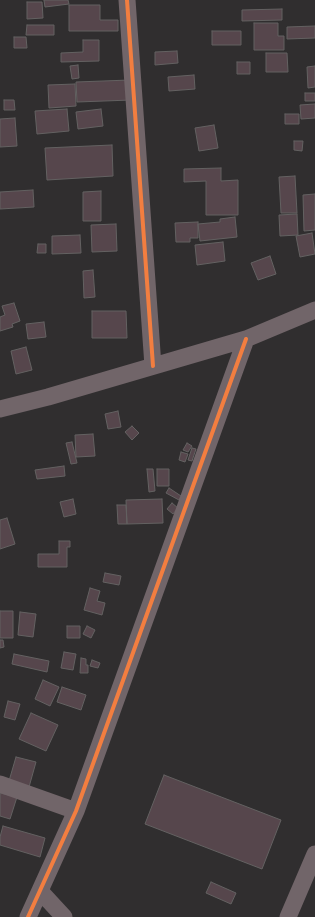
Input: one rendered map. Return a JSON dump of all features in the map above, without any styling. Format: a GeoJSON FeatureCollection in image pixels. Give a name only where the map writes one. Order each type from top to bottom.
{"type":"FeatureCollection","features":[{"type":"Feature","properties":{"kind":"street"},"geometry":{"type":"LineString","coordinates":[[127,0],[153,366]]}},
{"type":"Feature","properties":{"kind":"street"},"geometry":{"type":"LineString","coordinates":[[0,409],[48,397],[246,339],[315,310]]}},
{"type":"Feature","properties":{"kind":"street"},"geometry":{"type":"LineString","coordinates":[[28,917],[76,811],[246,339]]}},
{"type":"Feature","properties":{"kind":"street"},"geometry":{"type":"LineString","coordinates":[[0,784],[76,811]]}},
{"type":"Feature","properties":{"kind":"street"},"geometry":{"type":"LineString","coordinates":[[288,917],[315,854]]}},
{"type":"Feature","properties":{"kind":"street"},"geometry":{"type":"LineString","coordinates":[[40,891],[64,917]]}},
{"type":"Feature","properties":{"kind":"building"},"geometry":{"type":"Polygon","coordinates":[[[44,0],[68,0],[69,4],[45,7],[44,0]]]}},
{"type":"Feature","properties":{"kind":"building"},"geometry":{"type":"Polygon","coordinates":[[[27,2],[42,2],[43,18],[27,19],[27,2]]]}},
{"type":"Feature","properties":{"kind":"building"},"geometry":{"type":"Polygon","coordinates":[[[69,5],[100,5],[100,20],[118,20],[118,31],[69,31],[69,5]]]}},
{"type":"Feature","properties":{"kind":"building"},"geometry":{"type":"Polygon","coordinates":[[[282,9],[282,20],[242,21],[242,10],[282,9]]]}},
{"type":"Feature","properties":{"kind":"building"},"geometry":{"type":"Polygon","coordinates":[[[254,23],[278,23],[278,36],[284,36],[284,50],[254,50],[254,23]]]}},
{"type":"Feature","properties":{"kind":"building"},"geometry":{"type":"Polygon","coordinates":[[[27,25],[54,25],[54,35],[26,35],[27,25]]]}},
{"type":"Feature","properties":{"kind":"building"},"geometry":{"type":"Polygon","coordinates":[[[315,26],[315,38],[287,39],[287,27],[315,26]]]}},
{"type":"Feature","properties":{"kind":"building"},"geometry":{"type":"Polygon","coordinates":[[[212,31],[241,31],[241,45],[212,45],[212,31]]]}},
{"type":"Feature","properties":{"kind":"building"},"geometry":{"type":"Polygon","coordinates":[[[14,37],[26,37],[27,48],[14,48],[14,37]]]}},
{"type":"Feature","properties":{"kind":"building"},"geometry":{"type":"Polygon","coordinates":[[[83,40],[99,40],[99,61],[61,62],[61,53],[83,52],[83,40]]]}},
{"type":"Feature","properties":{"kind":"building"},"geometry":{"type":"Polygon","coordinates":[[[177,51],[178,63],[155,65],[155,52],[177,51]]]}},
{"type":"Feature","properties":{"kind":"building"},"geometry":{"type":"Polygon","coordinates":[[[266,53],[287,53],[288,72],[266,72],[266,53]]]}},
{"type":"Feature","properties":{"kind":"building"},"geometry":{"type":"Polygon","coordinates":[[[237,62],[250,62],[250,74],[237,74],[237,62]]]}},
{"type":"Feature","properties":{"kind":"building"},"geometry":{"type":"Polygon","coordinates":[[[78,65],[79,78],[72,79],[70,66],[78,65]]]}},
{"type":"Feature","properties":{"kind":"building"},"geometry":{"type":"Polygon","coordinates":[[[315,66],[315,87],[308,88],[307,67],[315,66]]]}},
{"type":"Feature","properties":{"kind":"building"},"geometry":{"type":"Polygon","coordinates":[[[194,75],[195,89],[169,91],[168,77],[194,75]]]}},
{"type":"Feature","properties":{"kind":"building"},"geometry":{"type":"Polygon","coordinates":[[[130,80],[131,100],[77,102],[76,82],[130,80]]]}},
{"type":"Feature","properties":{"kind":"building"},"geometry":{"type":"Polygon","coordinates":[[[75,84],[76,106],[49,108],[48,85],[75,84]]]}},
{"type":"Feature","properties":{"kind":"building"},"geometry":{"type":"Polygon","coordinates":[[[305,93],[315,93],[315,101],[305,101],[305,93]]]}},
{"type":"Feature","properties":{"kind":"building"},"geometry":{"type":"Polygon","coordinates":[[[4,100],[14,100],[15,110],[4,110],[4,100]]]}},
{"type":"Feature","properties":{"kind":"building"},"geometry":{"type":"Polygon","coordinates":[[[315,104],[315,118],[301,119],[300,105],[315,104]]]}},
{"type":"Feature","properties":{"kind":"building"},"geometry":{"type":"Polygon","coordinates":[[[67,109],[69,131],[37,134],[35,111],[67,109]]]}},
{"type":"Feature","properties":{"kind":"building"},"geometry":{"type":"Polygon","coordinates":[[[101,109],[103,126],[78,129],[76,112],[101,109]]]}},
{"type":"Feature","properties":{"kind":"building"},"geometry":{"type":"Polygon","coordinates":[[[285,114],[299,114],[299,124],[285,124],[285,114]]]}},
{"type":"Feature","properties":{"kind":"building"},"geometry":{"type":"Polygon","coordinates":[[[15,118],[17,146],[0,147],[0,119],[15,118]]]}},
{"type":"Feature","properties":{"kind":"building"},"geometry":{"type":"Polygon","coordinates":[[[214,125],[218,148],[199,151],[195,128],[214,125]]]}},
{"type":"Feature","properties":{"kind":"building"},"geometry":{"type":"Polygon","coordinates":[[[294,141],[303,141],[302,151],[294,150],[294,141]]]}},
{"type":"Feature","properties":{"kind":"building"},"geometry":{"type":"Polygon","coordinates":[[[112,145],[113,176],[47,180],[45,148],[112,145]]]}},
{"type":"Feature","properties":{"kind":"building"},"geometry":{"type":"Polygon","coordinates":[[[221,168],[221,181],[238,180],[238,215],[206,215],[206,181],[184,182],[184,169],[221,168]]]}},
{"type":"Feature","properties":{"kind":"building"},"geometry":{"type":"Polygon","coordinates":[[[295,176],[297,213],[281,213],[279,177],[295,176]]]}},
{"type":"Feature","properties":{"kind":"building"},"geometry":{"type":"Polygon","coordinates":[[[33,190],[34,207],[0,209],[0,192],[33,190]]]}},
{"type":"Feature","properties":{"kind":"building"},"geometry":{"type":"Polygon","coordinates":[[[101,191],[101,221],[83,221],[83,192],[101,191]]]}},
{"type":"Feature","properties":{"kind":"building"},"geometry":{"type":"Polygon","coordinates":[[[315,194],[315,230],[304,231],[303,195],[315,194]]]}},
{"type":"Feature","properties":{"kind":"building"},"geometry":{"type":"Polygon","coordinates":[[[297,214],[298,235],[280,236],[279,215],[297,214]]]}},
{"type":"Feature","properties":{"kind":"building"},"geometry":{"type":"Polygon","coordinates":[[[235,217],[237,237],[200,241],[198,224],[220,222],[220,219],[235,217]]]}},
{"type":"Feature","properties":{"kind":"building"},"geometry":{"type":"Polygon","coordinates":[[[198,222],[198,238],[190,238],[190,242],[176,242],[175,223],[198,222]]]}},
{"type":"Feature","properties":{"kind":"building"},"geometry":{"type":"Polygon","coordinates":[[[116,224],[117,251],[92,252],[91,225],[116,224]]]}},
{"type":"Feature","properties":{"kind":"building"},"geometry":{"type":"Polygon","coordinates":[[[312,233],[315,254],[300,257],[296,236],[312,233]]]}},
{"type":"Feature","properties":{"kind":"building"},"geometry":{"type":"Polygon","coordinates":[[[80,235],[81,253],[52,254],[52,236],[80,235]]]}},
{"type":"Feature","properties":{"kind":"building"},"geometry":{"type":"Polygon","coordinates":[[[223,242],[225,261],[197,265],[195,245],[223,242]]]}},
{"type":"Feature","properties":{"kind":"building"},"geometry":{"type":"Polygon","coordinates":[[[38,244],[46,244],[46,253],[37,253],[38,244]]]}},
{"type":"Feature","properties":{"kind":"building"},"geometry":{"type":"Polygon","coordinates":[[[270,256],[276,274],[258,280],[251,263],[270,256]]]}},
{"type":"Feature","properties":{"kind":"building"},"geometry":{"type":"Polygon","coordinates":[[[93,270],[95,297],[84,298],[83,271],[93,270]]]}},
{"type":"Feature","properties":{"kind":"building"},"geometry":{"type":"Polygon","coordinates":[[[14,303],[20,321],[12,324],[13,327],[0,331],[0,317],[5,315],[2,306],[14,303]]]}},
{"type":"Feature","properties":{"kind":"building"},"geometry":{"type":"Polygon","coordinates":[[[92,311],[126,311],[127,338],[92,338],[92,311]]]}},
{"type":"Feature","properties":{"kind":"building"},"geometry":{"type":"Polygon","coordinates":[[[44,322],[46,337],[28,339],[26,324],[44,322]]]}},
{"type":"Feature","properties":{"kind":"building"},"geometry":{"type":"Polygon","coordinates":[[[26,347],[32,370],[16,374],[11,351],[26,347]]]}},
{"type":"Feature","properties":{"kind":"building"},"geometry":{"type":"Polygon","coordinates":[[[118,411],[121,427],[108,429],[105,414],[118,411]]]}},
{"type":"Feature","properties":{"kind":"building"},"geometry":{"type":"Polygon","coordinates":[[[132,426],[139,433],[132,440],[125,432],[132,426]]]}},
{"type":"Feature","properties":{"kind":"building"},"geometry":{"type":"Polygon","coordinates":[[[93,434],[95,456],[76,457],[75,435],[93,434]]]}},
{"type":"Feature","properties":{"kind":"building"},"geometry":{"type":"Polygon","coordinates":[[[72,442],[77,463],[71,464],[66,443],[72,442]]]}},
{"type":"Feature","properties":{"kind":"building"},"geometry":{"type":"Polygon","coordinates":[[[187,443],[192,446],[188,452],[183,450],[187,443]]]}},
{"type":"Feature","properties":{"kind":"building"},"geometry":{"type":"Polygon","coordinates":[[[192,448],[196,449],[192,461],[188,460],[192,448]]]}},
{"type":"Feature","properties":{"kind":"building"},"geometry":{"type":"Polygon","coordinates":[[[181,452],[188,454],[185,462],[179,460],[181,452]]]}},
{"type":"Feature","properties":{"kind":"building"},"geometry":{"type":"Polygon","coordinates":[[[64,466],[65,476],[37,479],[35,470],[64,466]]]}},
{"type":"Feature","properties":{"kind":"building"},"geometry":{"type":"Polygon","coordinates":[[[147,469],[153,469],[155,491],[149,492],[147,469]]]}},
{"type":"Feature","properties":{"kind":"building"},"geometry":{"type":"Polygon","coordinates":[[[157,469],[169,469],[169,486],[157,486],[157,469]]]}},
{"type":"Feature","properties":{"kind":"building"},"geometry":{"type":"Polygon","coordinates":[[[169,488],[181,496],[179,500],[166,493],[169,488]]]}},
{"type":"Feature","properties":{"kind":"building"},"geometry":{"type":"Polygon","coordinates":[[[73,499],[76,514],[64,517],[60,502],[73,499]]]}},
{"type":"Feature","properties":{"kind":"building"},"geometry":{"type":"Polygon","coordinates":[[[162,499],[163,523],[127,524],[126,500],[162,499]]]}},
{"type":"Feature","properties":{"kind":"building"},"geometry":{"type":"Polygon","coordinates":[[[172,503],[178,508],[173,514],[167,509],[172,503]]]}},
{"type":"Feature","properties":{"kind":"building"},"geometry":{"type":"Polygon","coordinates":[[[117,505],[126,505],[127,524],[118,524],[117,505]]]}},
{"type":"Feature","properties":{"kind":"building"},"geometry":{"type":"Polygon","coordinates":[[[7,518],[15,544],[0,549],[0,520],[7,518]]]}},
{"type":"Feature","properties":{"kind":"building"},"geometry":{"type":"Polygon","coordinates":[[[59,541],[70,541],[70,547],[67,547],[67,567],[38,567],[38,554],[59,554],[59,541]]]}},
{"type":"Feature","properties":{"kind":"building"},"geometry":{"type":"Polygon","coordinates":[[[105,573],[121,576],[119,585],[103,582],[105,573]]]}},
{"type":"Feature","properties":{"kind":"building"},"geometry":{"type":"Polygon","coordinates":[[[90,588],[100,591],[97,601],[105,603],[102,615],[84,610],[90,588]]]}},
{"type":"Feature","properties":{"kind":"building"},"geometry":{"type":"Polygon","coordinates":[[[0,611],[13,611],[13,638],[0,638],[0,611]]]}},
{"type":"Feature","properties":{"kind":"building"},"geometry":{"type":"Polygon","coordinates":[[[20,612],[36,614],[33,637],[18,635],[20,612]]]}},
{"type":"Feature","properties":{"kind":"building"},"geometry":{"type":"Polygon","coordinates":[[[67,626],[80,626],[80,638],[67,638],[67,626]]]}},
{"type":"Feature","properties":{"kind":"building"},"geometry":{"type":"Polygon","coordinates":[[[87,626],[95,630],[91,638],[83,634],[87,626]]]}},
{"type":"Feature","properties":{"kind":"building"},"geometry":{"type":"Polygon","coordinates":[[[0,640],[3,640],[4,647],[0,648],[0,640]]]}},
{"type":"Feature","properties":{"kind":"building"},"geometry":{"type":"Polygon","coordinates":[[[64,652],[76,654],[73,670],[61,668],[64,652]]]}},
{"type":"Feature","properties":{"kind":"building"},"geometry":{"type":"Polygon","coordinates":[[[14,654],[49,661],[47,672],[12,664],[14,654]]]}},
{"type":"Feature","properties":{"kind":"building"},"geometry":{"type":"Polygon","coordinates":[[[81,658],[86,659],[88,673],[80,673],[81,658]]]}},
{"type":"Feature","properties":{"kind":"building"},"geometry":{"type":"Polygon","coordinates":[[[92,660],[100,663],[98,668],[90,666],[92,660]]]}},
{"type":"Feature","properties":{"kind":"building"},"geometry":{"type":"Polygon","coordinates":[[[43,680],[59,687],[50,706],[35,699],[43,680]]]}},
{"type":"Feature","properties":{"kind":"building"},"geometry":{"type":"Polygon","coordinates":[[[62,687],[86,695],[81,710],[57,702],[62,687]]]}},
{"type":"Feature","properties":{"kind":"building"},"geometry":{"type":"Polygon","coordinates":[[[8,701],[20,704],[15,720],[4,717],[8,701]]]}},
{"type":"Feature","properties":{"kind":"building"},"geometry":{"type":"Polygon","coordinates":[[[31,713],[58,725],[46,751],[19,739],[31,713]]]}},
{"type":"Feature","properties":{"kind":"building"},"geometry":{"type":"Polygon","coordinates":[[[16,757],[36,762],[29,787],[9,781],[16,757]]]}},
{"type":"Feature","properties":{"kind":"building"},"geometry":{"type":"Polygon","coordinates":[[[164,775],[281,820],[262,869],[145,824],[164,775]]]}},
{"type":"Feature","properties":{"kind":"building"},"geometry":{"type":"Polygon","coordinates":[[[0,793],[17,797],[10,819],[0,816],[0,793]]]}},
{"type":"Feature","properties":{"kind":"building"},"geometry":{"type":"Polygon","coordinates":[[[3,826],[45,838],[40,857],[0,845],[0,837],[3,826]]]}},
{"type":"Feature","properties":{"kind":"building"},"geometry":{"type":"Polygon","coordinates":[[[211,882],[236,893],[231,904],[206,893],[211,882]]]}},
{"type":"Feature","properties":{"kind":"cycle path"},"geometry":{"type":"LineString","coordinates":[[127,0],[153,366]]}},
{"type":"Feature","properties":{"kind":"cycle path"},"geometry":{"type":"LineString","coordinates":[[28,917],[76,811],[246,339]]}}]}
